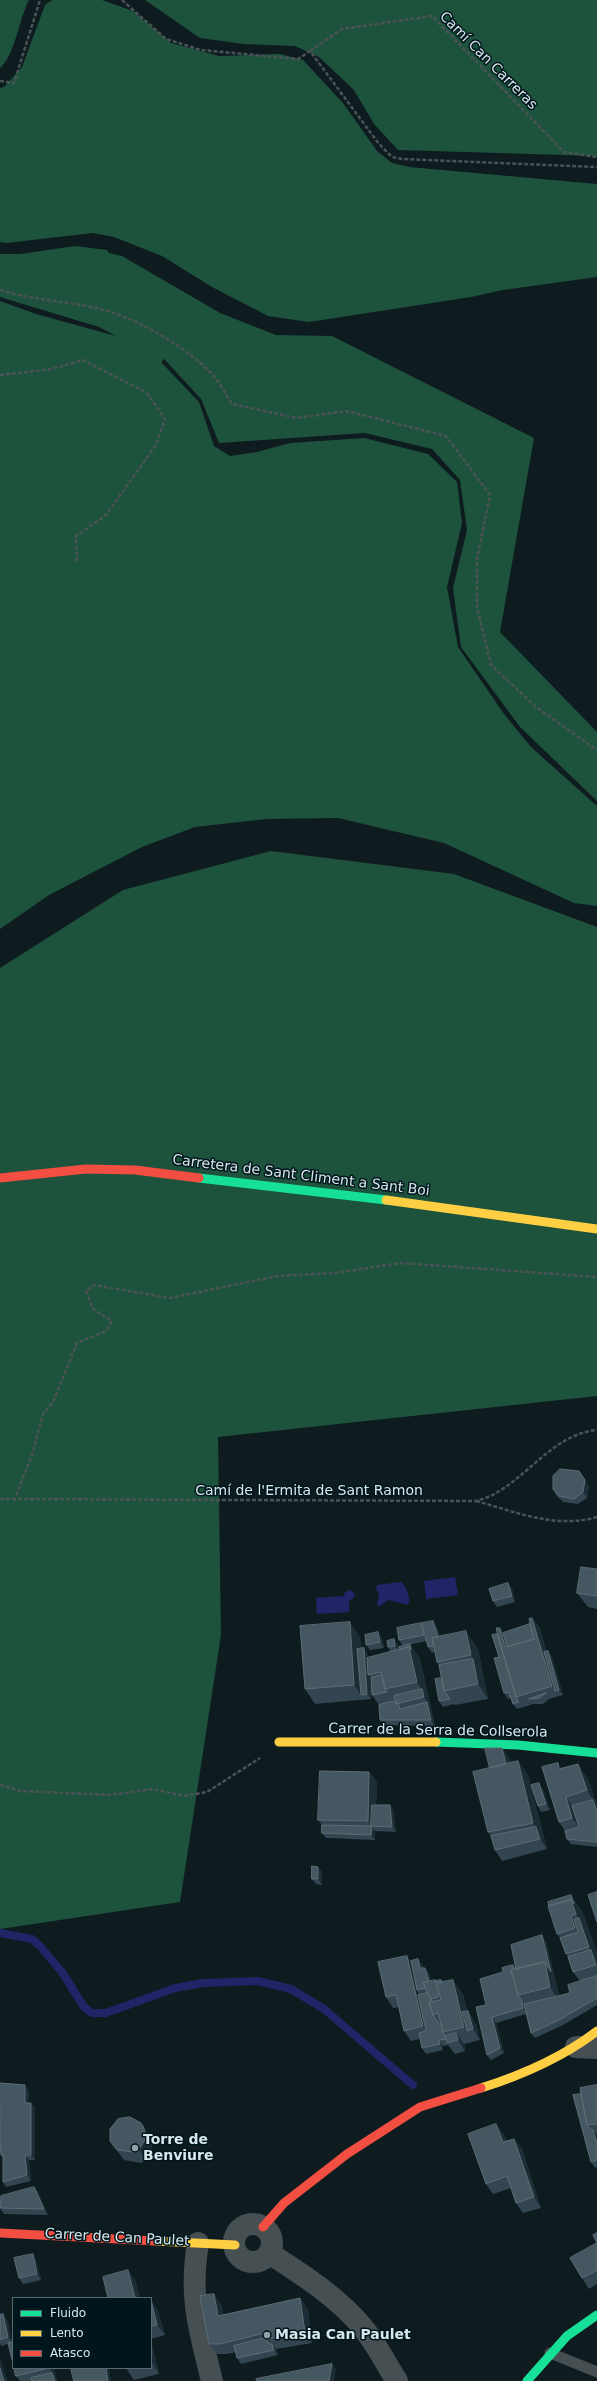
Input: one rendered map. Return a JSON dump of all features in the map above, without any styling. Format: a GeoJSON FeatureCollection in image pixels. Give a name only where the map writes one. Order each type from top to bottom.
{"type":"FeatureCollection","features":[{"type":"Feature","properties":{"kind":"street","name":"Carretera de Sant Climent a Sant Boi"},"geometry":{"type":"LineString","coordinates":[[0,1178],[86,1168],[135,1170],[400,1202],[597,1229]]}},
{"type":"Feature","properties":{"kind":"street","name":"Carrer de la Serra de Collserola"},"geometry":{"type":"LineString","coordinates":[[279,1742],[465,1743],[548,1746],[597,1753]]}},
{"type":"Feature","properties":{"kind":"street"},"geometry":{"type":"LineString","coordinates":[[263,2227],[284,2202],[315,2178],[347,2154],[420,2107],[507,2080],[586,2048],[597,2031]]}},
{"type":"Feature","properties":{"kind":"street"},"geometry":{"type":"LineString","coordinates":[[257,2225],[263,2227],[271,2236],[272,2242],[269,2253],[258,2261],[247,2261],[240,2256],[235,2245],[236,2235],[246,2226],[257,2225]]}},
{"type":"Feature","properties":{"kind":"street","name":"Carrer de Can Paulet"},"geometry":{"type":"LineString","coordinates":[[0,2233],[235,2245]]}},
{"type":"Feature","properties":{"kind":"street"},"geometry":{"type":"LineString","coordinates":[[198,2243],[194,2272],[194,2301],[212,2381]]}},
{"type":"Feature","properties":{"kind":"street"},"geometry":{"type":"LineString","coordinates":[[269,2253],[306,2277],[353,2316],[374,2344],[397,2381]]}},
{"type":"Feature","properties":{"kind":"street"},"geometry":{"type":"LineString","coordinates":[[528,2381],[550,2353],[584,2322],[597,2316]]}},
{"type":"Feature","properties":{"kind":"lane"},"geometry":{"type":"LineString","coordinates":[[550,2353],[597,2372]]}},
{"type":"Feature","properties":{"kind":"path"},"geometry":{"type":"LineString","coordinates":[[0,81],[14,83],[40,0]]}},
{"type":"Feature","properties":{"kind":"path","name":"Camí Can Carreras"},"geometry":{"type":"LineString","coordinates":[[122,0],[166,39],[201,50],[298,59],[342,30],[432,16],[564,152],[597,157]]}},
{"type":"Feature","properties":{"kind":"path"},"geometry":{"type":"LineString","coordinates":[[310,51],[379,144],[392,157],[402,159],[597,167]]}},
{"type":"Feature","properties":{"kind":"path"},"geometry":{"type":"LineString","coordinates":[[0,290],[43,301],[109,311],[150,329],[210,372],[232,404],[297,418],[346,411],[446,436],[490,495],[477,559],[477,607],[490,665],[536,707],[597,750]]}},
{"type":"Feature","properties":{"kind":"path"},"geometry":{"type":"LineString","coordinates":[[0,375],[52,369],[82,360],[147,394],[165,418],[156,445],[106,515],[76,536],[77,562]]}},
{"type":"Feature","properties":{"kind":"path"},"geometry":{"type":"LineString","coordinates":[[14,1501],[32,1455],[43,1414],[53,1402],[77,1343],[106,1331],[112,1321],[93,1309],[86,1291],[94,1285],[170,1298],[278,1276],[334,1273],[401,1263],[597,1277]]}},
{"type":"Feature","properties":{"kind":"path","name":"Camí de l'Ermita de Sant Ramon"},"geometry":{"type":"LineString","coordinates":[[0,1499],[14,1501],[476,1501],[496,1493],[541,1458],[580,1432],[597,1430]]}},
{"type":"Feature","properties":{"kind":"path"},"geometry":{"type":"LineString","coordinates":[[476,1501],[544,1520],[581,1521],[597,1517]]}},
{"type":"Feature","properties":{"kind":"path"},"geometry":{"type":"LineString","coordinates":[[0,1785],[21,1791],[110,1795],[153,1789],[184,1796],[207,1792],[258,1759],[279,1742]]}},
{"type":"Feature","properties":{"kind":"green space"},"geometry":{"type":"Polygon","coordinates":[[[0,0],[29,0],[13,46],[5,62],[0,68],[0,0]]]}},
{"type":"Feature","properties":{"kind":"green space"},"geometry":{"type":"Polygon","coordinates":[[[52,0],[102,0],[133,11],[171,43],[219,56],[280,54],[303,60],[343,103],[377,151],[392,163],[409,167],[597,184],[597,277],[503,290],[471,297],[309,322],[268,316],[212,287],[162,256],[114,237],[93,233],[6,243],[0,242],[0,88],[4,87],[22,67],[45,5],[52,0]]]}},
{"type":"Feature","properties":{"kind":"green space"},"geometry":{"type":"Polygon","coordinates":[[[145,0],[597,0],[597,156],[398,150],[374,124],[354,90],[319,57],[295,46],[244,44],[200,38],[145,0]]]}},
{"type":"Feature","properties":{"kind":"green space"},"geometry":{"type":"Polygon","coordinates":[[[75,246],[107,250],[109,253],[122,256],[220,313],[276,335],[332,336],[534,438],[500,632],[597,732],[597,801],[520,727],[461,647],[453,588],[467,530],[460,480],[432,449],[365,433],[219,443],[201,399],[165,360],[163,359],[162,363],[199,402],[214,446],[230,456],[257,452],[290,443],[364,438],[428,454],[457,482],[462,523],[447,587],[458,647],[504,714],[531,747],[597,806],[597,906],[574,903],[444,843],[338,818],[266,819],[195,827],[142,847],[49,895],[0,929],[0,301],[36,314],[116,336],[99,327],[0,297],[0,254],[20,254],[75,246]]]}},
{"type":"Feature","properties":{"kind":"green space"},"geometry":{"type":"Polygon","coordinates":[[[271,851],[454,874],[597,927],[597,1396],[218,1437],[221,1635],[180,1902],[0,1929],[0,968],[123,890],[271,851]]]}},
{"type":"Feature","properties":{"kind":"shaded area"},"geometry":{"type":"Polygon","coordinates":[[[455,1577],[458,1595],[426,1599],[424,1581],[455,1577]]]}},
{"type":"Feature","properties":{"kind":"shaded area"},"geometry":{"type":"Polygon","coordinates":[[[401,1582],[405,1586],[408,1593],[408,1605],[389,1600],[380,1606],[377,1605],[379,1595],[376,1589],[377,1585],[401,1582]]]}},
{"type":"Feature","properties":{"kind":"shaded area"},"geometry":{"type":"Polygon","coordinates":[[[350,1590],[355,1594],[353,1599],[349,1601],[349,1612],[317,1614],[316,1598],[344,1596],[345,1592],[350,1590]]]}},
{"type":"Feature","properties":{"kind":"building"},"geometry":{"type":"Polygon","coordinates":[[[560,1469],[579,1471],[585,1480],[583,1492],[574,1499],[559,1496],[553,1489],[553,1476],[560,1469]]]}},
{"type":"Feature","properties":{"kind":"building"},"geometry":{"type":"Polygon","coordinates":[[[581,1567],[597,1569],[597,1596],[577,1593],[581,1567]]]}},
{"type":"Feature","properties":{"kind":"building"},"geometry":{"type":"Polygon","coordinates":[[[508,1583],[512,1596],[493,1601],[489,1589],[508,1583]]]}},
{"type":"Feature","properties":{"kind":"building"},"geometry":{"type":"Polygon","coordinates":[[[532,1618],[552,1686],[516,1697],[496,1628],[500,1628],[505,1647],[534,1639],[529,1619],[532,1618]]]}},
{"type":"Feature","properties":{"kind":"building"},"geometry":{"type":"Polygon","coordinates":[[[433,1621],[438,1637],[432,1638],[434,1646],[428,1647],[422,1623],[433,1621]]]}},
{"type":"Feature","properties":{"kind":"building"},"geometry":{"type":"Polygon","coordinates":[[[350,1622],[354,1685],[305,1689],[300,1626],[350,1622]]]}},
{"type":"Feature","properties":{"kind":"building"},"geometry":{"type":"Polygon","coordinates":[[[421,1623],[424,1635],[399,1640],[397,1628],[421,1623]]]}},
{"type":"Feature","properties":{"kind":"building"},"geometry":{"type":"Polygon","coordinates":[[[530,1624],[534,1639],[507,1647],[503,1633],[530,1624]]]}},
{"type":"Feature","properties":{"kind":"building"},"geometry":{"type":"Polygon","coordinates":[[[466,1631],[471,1655],[437,1662],[432,1638],[466,1631]]]}},
{"type":"Feature","properties":{"kind":"building"},"geometry":{"type":"Polygon","coordinates":[[[378,1632],[380,1642],[366,1645],[365,1635],[378,1632]]]}},
{"type":"Feature","properties":{"kind":"building"},"geometry":{"type":"Polygon","coordinates":[[[497,1634],[516,1697],[519,1702],[513,1704],[509,1692],[504,1693],[494,1658],[499,1657],[492,1635],[497,1634]]]}},
{"type":"Feature","properties":{"kind":"building"},"geometry":{"type":"Polygon","coordinates":[[[394,1639],[395,1646],[388,1647],[387,1641],[394,1639]]]}},
{"type":"Feature","properties":{"kind":"building"},"geometry":{"type":"Polygon","coordinates":[[[410,1644],[411,1650],[409,1647],[400,1650],[399,1647],[410,1644]]]}},
{"type":"Feature","properties":{"kind":"building"},"geometry":{"type":"Polygon","coordinates":[[[409,1647],[417,1682],[385,1689],[381,1672],[368,1675],[367,1658],[409,1647]]]}},
{"type":"Feature","properties":{"kind":"building"},"geometry":{"type":"Polygon","coordinates":[[[364,1648],[367,1694],[361,1695],[357,1649],[364,1648]]]}},
{"type":"Feature","properties":{"kind":"building"},"geometry":{"type":"Polygon","coordinates":[[[548,1651],[559,1690],[555,1691],[544,1652],[548,1651]]]}},
{"type":"Feature","properties":{"kind":"building"},"geometry":{"type":"Polygon","coordinates":[[[473,1659],[478,1684],[444,1691],[439,1665],[473,1659]]]}},
{"type":"Feature","properties":{"kind":"building"},"geometry":{"type":"Polygon","coordinates":[[[382,1675],[387,1692],[372,1695],[371,1678],[382,1675]]]}},
{"type":"Feature","properties":{"kind":"building"},"geometry":{"type":"Polygon","coordinates":[[[442,1678],[444,1691],[450,1699],[439,1701],[435,1679],[442,1678]]]}},
{"type":"Feature","properties":{"kind":"building"},"geometry":{"type":"Polygon","coordinates":[[[422,1689],[424,1697],[396,1704],[394,1696],[422,1689]]]}},
{"type":"Feature","properties":{"kind":"building"},"geometry":{"type":"Polygon","coordinates":[[[546,1693],[539,1698],[529,1699],[546,1693]]]}},
{"type":"Feature","properties":{"kind":"building"},"geometry":{"type":"Polygon","coordinates":[[[396,1701],[396,1704],[398,1703],[400,1709],[427,1702],[431,1720],[380,1720],[379,1705],[396,1701]]]}},
{"type":"Feature","properties":{"kind":"building"},"geometry":{"type":"Polygon","coordinates":[[[485,1748],[502,1748],[506,1764],[490,1768],[485,1748]]]}},
{"type":"Feature","properties":{"kind":"building"},"geometry":{"type":"Polygon","coordinates":[[[518,1761],[533,1823],[488,1832],[473,1772],[518,1761]]]}},
{"type":"Feature","properties":{"kind":"building"},"geometry":{"type":"Polygon","coordinates":[[[558,1763],[559,1769],[578,1764],[587,1790],[566,1797],[572,1818],[559,1822],[542,1767],[558,1763]]]}},
{"type":"Feature","properties":{"kind":"building"},"geometry":{"type":"Polygon","coordinates":[[[320,1771],[369,1772],[368,1821],[318,1820],[320,1771]]]}},
{"type":"Feature","properties":{"kind":"building"},"geometry":{"type":"Polygon","coordinates":[[[539,1783],[546,1804],[538,1806],[531,1785],[539,1783]]]}},
{"type":"Feature","properties":{"kind":"building"},"geometry":{"type":"Polygon","coordinates":[[[593,1800],[597,1812],[597,1842],[567,1839],[565,1831],[579,1827],[572,1806],[593,1800]]]}},
{"type":"Feature","properties":{"kind":"building"},"geometry":{"type":"Polygon","coordinates":[[[372,1805],[390,1805],[392,1827],[371,1826],[372,1805]]]}},
{"type":"Feature","properties":{"kind":"building"},"geometry":{"type":"Polygon","coordinates":[[[322,1825],[372,1826],[371,1835],[322,1833],[322,1825]]]}},
{"type":"Feature","properties":{"kind":"building"},"geometry":{"type":"Polygon","coordinates":[[[536,1827],[540,1839],[495,1850],[491,1836],[536,1827]]]}},
{"type":"Feature","properties":{"kind":"building"},"geometry":{"type":"Polygon","coordinates":[[[312,1866],[318,1867],[318,1879],[312,1879],[312,1866]]]}},
{"type":"Feature","properties":{"kind":"building"},"geometry":{"type":"Polygon","coordinates":[[[597,1892],[597,1922],[588,1895],[597,1892]]]}},
{"type":"Feature","properties":{"kind":"building"},"geometry":{"type":"Polygon","coordinates":[[[571,1895],[574,1904],[571,1900],[549,1906],[548,1902],[571,1895]]]}},
{"type":"Feature","properties":{"kind":"building"},"geometry":{"type":"Polygon","coordinates":[[[571,1900],[576,1914],[571,1916],[575,1928],[557,1934],[548,1906],[571,1900]]]}},
{"type":"Feature","properties":{"kind":"building"},"geometry":{"type":"Polygon","coordinates":[[[579,1918],[589,1947],[566,1954],[560,1938],[578,1932],[574,1920],[579,1918]]]}},
{"type":"Feature","properties":{"kind":"building"},"geometry":{"type":"Polygon","coordinates":[[[542,1935],[551,1972],[545,1962],[516,1969],[511,1945],[542,1935]]]}},
{"type":"Feature","properties":{"kind":"building"},"geometry":{"type":"Polygon","coordinates":[[[591,1950],[596,1965],[573,1972],[568,1957],[591,1950]]]}},
{"type":"Feature","properties":{"kind":"building"},"geometry":{"type":"Polygon","coordinates":[[[407,1956],[423,2026],[404,2031],[396,1995],[386,1997],[378,1962],[407,1956]]]}},
{"type":"Feature","properties":{"kind":"building"},"geometry":{"type":"Polygon","coordinates":[[[418,1959],[420,1968],[425,1968],[429,1981],[423,1983],[426,1988],[417,1990],[411,1961],[418,1959]]]}},
{"type":"Feature","properties":{"kind":"building"},"geometry":{"type":"Polygon","coordinates":[[[545,1962],[550,1987],[518,1995],[511,1970],[545,1962]]]}},
{"type":"Feature","properties":{"kind":"building"},"geometry":{"type":"Polygon","coordinates":[[[513,1965],[514,1969],[511,1970],[523,2008],[492,2017],[500,2048],[487,2055],[476,2007],[486,2005],[480,1979],[503,1972],[502,1968],[513,1965]]]}},
{"type":"Feature","properties":{"kind":"building"},"geometry":{"type":"Polygon","coordinates":[[[597,1976],[597,1998],[559,2020],[531,2033],[524,2004],[570,1993],[568,1985],[597,1976]]]}},
{"type":"Feature","properties":{"kind":"building"},"geometry":{"type":"Polygon","coordinates":[[[435,1980],[439,1997],[430,1999],[423,1983],[435,1980]]]}},
{"type":"Feature","properties":{"kind":"building"},"geometry":{"type":"Polygon","coordinates":[[[441,1980],[442,1982],[437,1983],[436,1981],[441,1980]]]}},
{"type":"Feature","properties":{"kind":"building"},"geometry":{"type":"Polygon","coordinates":[[[453,1980],[464,2027],[443,2032],[438,2013],[433,2015],[429,2002],[441,2000],[437,1983],[453,1980]]]}},
{"type":"Feature","properties":{"kind":"building"},"geometry":{"type":"Polygon","coordinates":[[[428,1993],[432,2001],[429,2002],[433,2015],[439,2024],[441,2024],[446,2039],[439,2040],[440,2044],[422,2048],[419,2033],[426,2031],[418,1995],[428,1993]]]}},
{"type":"Feature","properties":{"kind":"building"},"geometry":{"type":"Polygon","coordinates":[[[468,2011],[473,2029],[467,2031],[462,2012],[468,2011]]]}},
{"type":"Feature","properties":{"kind":"building"},"geometry":{"type":"Polygon","coordinates":[[[456,2033],[458,2040],[447,2043],[445,2036],[456,2033]]]}},
{"type":"Feature","properties":{"kind":"building"},"geometry":{"type":"Polygon","coordinates":[[[0,2083],[25,2085],[25,2103],[31,2103],[31,2155],[25,2155],[27,2175],[3,2182],[3,2155],[1,2155],[0,2142],[0,2083]]]}},
{"type":"Feature","properties":{"kind":"building"},"geometry":{"type":"Polygon","coordinates":[[[597,2085],[597,2124],[587,2125],[580,2088],[597,2085]]]}},
{"type":"Feature","properties":{"kind":"building"},"geometry":{"type":"Polygon","coordinates":[[[581,2094],[587,2125],[591,2130],[593,2130],[597,2143],[597,2160],[591,2162],[573,2095],[581,2094]]]}},
{"type":"Feature","properties":{"kind":"building"},"geometry":{"type":"Polygon","coordinates":[[[130,2117],[141,2123],[144,2128],[145,2140],[139,2149],[134,2152],[117,2150],[110,2141],[110,2129],[118,2119],[130,2117]]]}},
{"type":"Feature","properties":{"kind":"building"},"geometry":{"type":"Polygon","coordinates":[[[496,2124],[503,2142],[514,2139],[534,2197],[516,2203],[507,2176],[486,2184],[468,2134],[496,2124]]]}},
{"type":"Feature","properties":{"kind":"building"},"geometry":{"type":"Polygon","coordinates":[[[34,2187],[44,2209],[0,2208],[1,2196],[34,2187]]]}},
{"type":"Feature","properties":{"kind":"building"},"geometry":{"type":"Polygon","coordinates":[[[597,2233],[597,2243],[593,2235],[597,2233]]]}},
{"type":"Feature","properties":{"kind":"building"},"geometry":{"type":"Polygon","coordinates":[[[597,2243],[597,2270],[582,2278],[570,2258],[597,2243]]]}},
{"type":"Feature","properties":{"kind":"building"},"geometry":{"type":"Polygon","coordinates":[[[33,2254],[37,2274],[19,2278],[14,2258],[33,2254]]]}},
{"type":"Feature","properties":{"kind":"building"},"geometry":{"type":"Polygon","coordinates":[[[128,2270],[135,2297],[108,2297],[103,2277],[128,2270]]]}},
{"type":"Feature","properties":{"kind":"building"},"geometry":{"type":"Polygon","coordinates":[[[214,2294],[218,2316],[300,2298],[305,2332],[265,2339],[264,2333],[220,2344],[209,2344],[200,2296],[214,2294]]]}},
{"type":"Feature","properties":{"kind":"building"},"geometry":{"type":"Polygon","coordinates":[[[152,2304],[157,2325],[152,2326],[152,2304]]]}},
{"type":"Feature","properties":{"kind":"building"},"geometry":{"type":"Polygon","coordinates":[[[3,2314],[8,2337],[0,2340],[0,2315],[3,2314]]]}},
{"type":"Feature","properties":{"kind":"building"},"geometry":{"type":"Polygon","coordinates":[[[265,2338],[269,2344],[272,2344],[274,2350],[237,2358],[234,2346],[265,2338]]]}},
{"type":"Feature","properties":{"kind":"building"},"geometry":{"type":"Polygon","coordinates":[[[12,2342],[12,2359],[8,2343],[12,2342]]]}},
{"type":"Feature","properties":{"kind":"building"},"geometry":{"type":"Polygon","coordinates":[[[332,2364],[329,2381],[257,2381],[256,2379],[332,2364]]]}},
{"type":"Feature","properties":{"kind":"building"},"geometry":{"type":"Polygon","coordinates":[[[0,2368],[4,2381],[0,2381],[0,2368]]]}},
{"type":"Feature","properties":{"kind":"building"},"geometry":{"type":"Polygon","coordinates":[[[14,2369],[45,2369],[16,2376],[14,2369]]]}},
{"type":"Feature","properties":{"kind":"building"},"geometry":{"type":"Polygon","coordinates":[[[71,2369],[106,2369],[108,2381],[74,2381],[71,2369]]]}},
{"type":"Feature","properties":{"kind":"building"},"geometry":{"type":"Polygon","coordinates":[[[52,2373],[55,2381],[32,2381],[31,2378],[52,2373]]]}},
{"type":"Feature","properties":{"kind":"waterway"},"geometry":{"type":"LineString","coordinates":[[0,1933],[32,1939],[40,1946],[62,1972],[84,2007],[92,2013],[106,2013],[175,1988],[203,1983],[258,1981],[291,1989],[324,2009],[413,2085]]}},
{"type":"Feature","properties":{"kind":"traffic: fast"},"geometry":{"type":"LineString","coordinates":[[199,1178],[386,1200]]}},
{"type":"Feature","properties":{"kind":"traffic: fast"},"geometry":{"type":"LineString","coordinates":[[436,1742],[518,1745],[597,1753]]}},
{"type":"Feature","properties":{"kind":"traffic: fast"},"geometry":{"type":"LineString","coordinates":[[527,2381],[567,2336],[597,2315]]}},
{"type":"Feature","properties":{"kind":"traffic: slow"},"geometry":{"type":"LineString","coordinates":[[386,1200],[597,1229]]}},
{"type":"Feature","properties":{"kind":"traffic: slow"},"geometry":{"type":"LineString","coordinates":[[279,1742],[436,1742]]}},
{"type":"Feature","properties":{"kind":"traffic: slow"},"geometry":{"type":"LineString","coordinates":[[481,2088],[542,2064],[570,2049],[597,2031]]}},
{"type":"Feature","properties":{"kind":"traffic: slow"},"geometry":{"type":"LineString","coordinates":[[156,2241],[235,2245]]}},
{"type":"Feature","properties":{"kind":"traffic: jam"},"geometry":{"type":"LineString","coordinates":[[0,1178],[86,1169],[135,1170],[199,1178]]}},
{"type":"Feature","properties":{"kind":"traffic: jam"},"geometry":{"type":"LineString","coordinates":[[263,2227],[284,2203],[347,2154],[420,2107],[481,2088]]}},
{"type":"Feature","properties":{"kind":"traffic: jam"},"geometry":{"type":"LineString","coordinates":[[0,2233],[156,2241]]}},
{"type":"Feature","properties":{"kind":"place","name":"Torre de Benviure"},"geometry":{"type":"Point","coordinates":[135,2148]}},
{"type":"Feature","properties":{"kind":"place","name":"Masia Can Paulet"},"geometry":{"type":"Point","coordinates":[267,2335]}}]}
